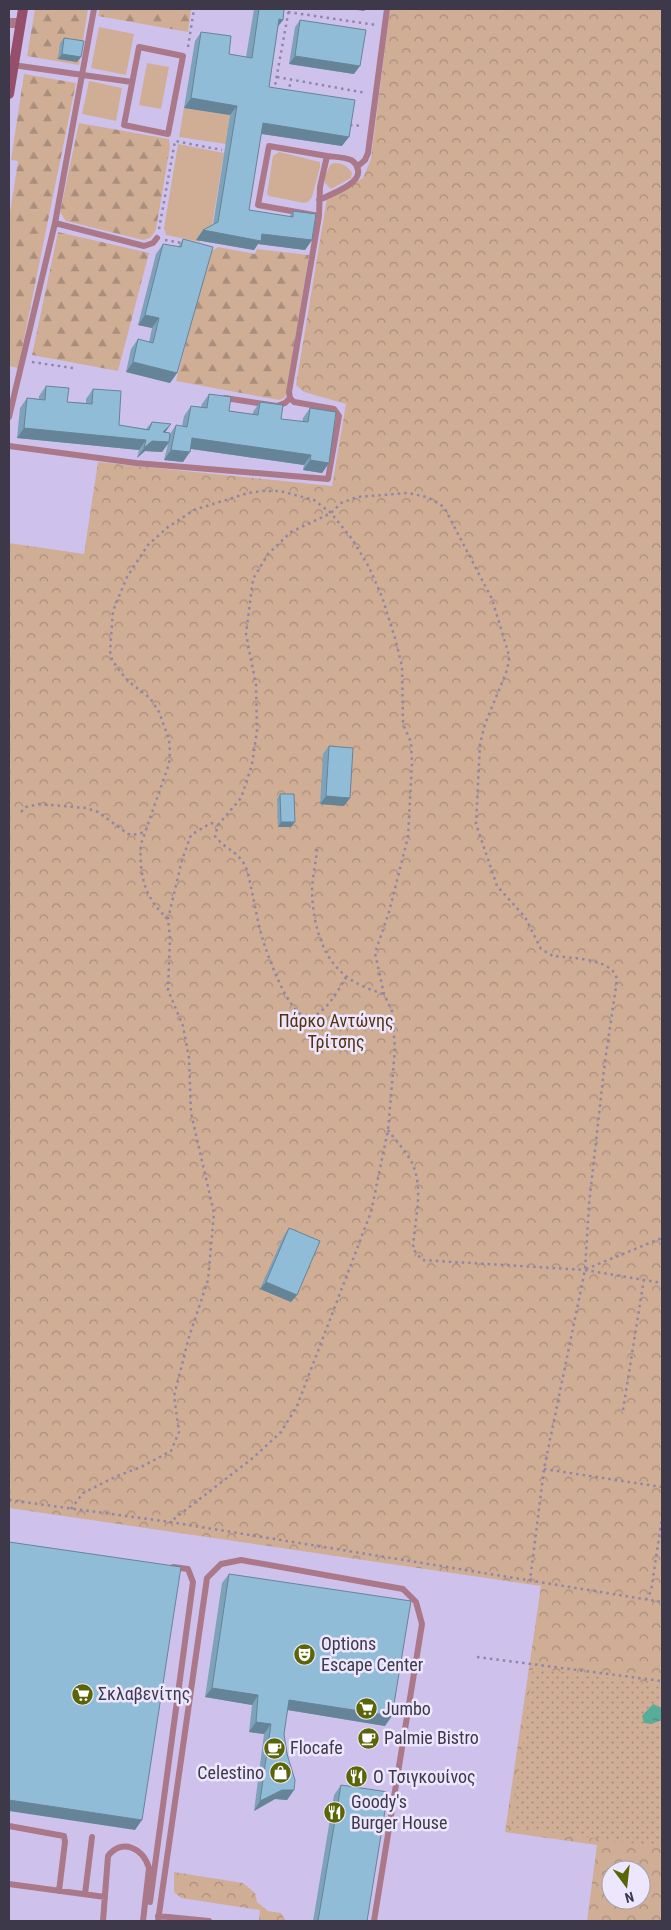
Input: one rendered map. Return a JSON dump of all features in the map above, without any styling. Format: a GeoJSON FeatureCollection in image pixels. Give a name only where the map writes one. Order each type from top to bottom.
{"type":"FeatureCollection","features":[{"type":"Feature","properties":{"kind":"main road"},"geometry":{"type":"LineString","coordinates":[[9,94],[22,9]]}},
{"type":"Feature","properties":{"kind":"street"},"geometry":{"type":"LineString","coordinates":[[9,23],[20,23]]}},
{"type":"Feature","properties":{"kind":"lane"},"geometry":{"type":"LineString","coordinates":[[9,417],[56,223],[94,9]]}},
{"type":"Feature","properties":{"kind":"lane"},"geometry":{"type":"LineString","coordinates":[[319,200],[358,178],[358,166],[365,160],[368,153],[387,9]]}},
{"type":"Feature","properties":{"kind":"lane"},"geometry":{"type":"LineString","coordinates":[[139,47],[184,56],[168,134],[124,125],[132,82],[139,47]]}},
{"type":"Feature","properties":{"kind":"lane"},"geometry":{"type":"LineString","coordinates":[[14,65],[132,82]]}},
{"type":"Feature","properties":{"kind":"lane"},"geometry":{"type":"LineString","coordinates":[[319,216],[258,205],[269,146],[352,161],[358,166]]}},
{"type":"Feature","properties":{"kind":"lane"},"geometry":{"type":"LineString","coordinates":[[9,446],[136,462],[328,479],[338,413],[334,409],[294,402],[290,398],[289,392],[319,216],[320,187],[327,156]]}},
{"type":"Feature","properties":{"kind":"lane"},"geometry":{"type":"LineString","coordinates":[[56,223],[144,246],[153,243],[157,238]]}},
{"type":"Feature","properties":{"kind":"lane"},"geometry":{"type":"LineString","coordinates":[[222,398],[277,406],[285,403],[290,398]]}},
{"type":"Feature","properties":{"kind":"lane"},"geometry":{"type":"LineString","coordinates":[[210,1921],[158,1918],[207,1578],[220,1564],[241,1560],[403,1590],[416,1602],[422,1624],[374,1921]]}},
{"type":"Feature","properties":{"kind":"lane"},"geometry":{"type":"LineString","coordinates":[[150,1902],[193,1582],[188,1569],[169,1566]]}},
{"type":"Feature","properties":{"kind":"lane"},"geometry":{"type":"LineString","coordinates":[[9,1826],[64,1836],[65,1842],[59,1891]]}},
{"type":"Feature","properties":{"kind":"lane"},"geometry":{"type":"LineString","coordinates":[[84,1894],[92,1837]]}},
{"type":"Feature","properties":{"kind":"lane"},"geometry":{"type":"LineString","coordinates":[[103,1921],[108,1856],[114,1849],[123,1846],[140,1851],[147,1861],[143,1921]]}},
{"type":"Feature","properties":{"kind":"lane"},"geometry":{"type":"LineString","coordinates":[[9,1886],[105,1897]]}},
{"type":"Feature","properties":{"kind":"path"},"geometry":{"type":"LineString","coordinates":[[274,94],[288,10],[302,14],[380,26]]}},
{"type":"Feature","properties":{"kind":"path"},"geometry":{"type":"LineString","coordinates":[[301,20],[302,14]]}},
{"type":"Feature","properties":{"kind":"path"},"geometry":{"type":"LineString","coordinates":[[277,77],[370,94]]}},
{"type":"Feature","properties":{"kind":"path"},"geometry":{"type":"LineString","coordinates":[[288,94],[291,80]]}},
{"type":"Feature","properties":{"kind":"path"},"geometry":{"type":"LineString","coordinates":[[350,125],[365,126]]}},
{"type":"Feature","properties":{"kind":"path"},"geometry":{"type":"LineString","coordinates":[[186,244],[157,238],[175,141],[222,150]]}},
{"type":"Feature","properties":{"kind":"path"},"geometry":{"type":"LineString","coordinates":[[23,360],[73,368]]}},
{"type":"Feature","properties":{"kind":"path"},"geometry":{"type":"LineString","coordinates":[[168,919],[156,909],[149,897],[144,883],[140,858],[141,844],[169,764],[169,739],[164,723],[150,698],[128,681],[112,660],[110,651],[113,611],[127,577],[148,545],[183,516],[206,506],[248,493],[263,491],[280,491],[314,500],[331,513],[352,539],[369,567],[388,614],[404,672],[403,724],[412,751],[412,794],[408,813],[406,846],[389,912],[375,953],[384,994],[392,1012],[395,1049],[388,1130],[371,1212],[297,1406],[281,1432],[254,1457],[170,1522]]}},
{"type":"Feature","properties":{"kind":"path"},"geometry":{"type":"LineString","coordinates":[[346,977],[334,996],[318,1014],[308,1017],[300,1015],[294,1009],[286,997],[262,938],[244,862],[215,836],[218,825],[241,798],[252,765],[257,730],[256,685],[246,634],[253,579],[268,554],[292,532],[331,513],[341,503],[357,497],[408,493],[427,497],[445,508],[492,599],[509,661],[506,674],[485,724],[480,744],[476,824],[497,886],[526,917],[538,944],[545,953],[553,956],[602,963],[612,969],[617,976],[590,1194],[585,1270],[544,1469],[530,1581]]}},
{"type":"Feature","properties":{"kind":"path"},"geometry":{"type":"LineString","coordinates":[[21,812],[26,807],[39,804],[86,808],[105,816],[128,834],[133,835],[145,832]]}},
{"type":"Feature","properties":{"kind":"path"},"geometry":{"type":"LineString","coordinates":[[71,1509],[83,1493],[117,1476],[141,1467],[170,1451],[179,1432],[174,1396],[189,1337],[208,1280],[214,1213],[192,1113],[190,1058],[182,1026],[168,990],[170,938],[168,919],[182,860],[191,835],[210,823],[218,825]]}},
{"type":"Feature","properties":{"kind":"path"},"geometry":{"type":"LineString","coordinates":[[317,849],[312,891],[318,932],[330,961],[346,977],[363,987],[384,994]]}},
{"type":"Feature","properties":{"kind":"path"},"geometry":{"type":"LineString","coordinates":[[388,1130],[413,1165],[418,1195],[413,1249],[422,1260],[585,1270],[662,1282]]}},
{"type":"Feature","properties":{"kind":"path"},"geometry":{"type":"LineString","coordinates":[[585,1270],[662,1238]]}},
{"type":"Feature","properties":{"kind":"path"},"geometry":{"type":"LineString","coordinates":[[624,1410],[644,1279]]}},
{"type":"Feature","properties":{"kind":"path"},"geometry":{"type":"LineString","coordinates":[[544,1469],[662,1487]]}},
{"type":"Feature","properties":{"kind":"path"},"geometry":{"type":"LineString","coordinates":[[9,1500],[170,1522],[662,1602]]}},
{"type":"Feature","properties":{"kind":"path"},"geometry":{"type":"LineString","coordinates":[[646,1600],[651,1591],[662,1518]]}},
{"type":"Feature","properties":{"kind":"path"},"geometry":{"type":"LineString","coordinates":[[477,1657],[662,1681]]}},
{"type":"Feature","properties":{"kind":"green space"},"geometry":{"type":"Polygon","coordinates":[[[35,9],[88,9],[79,65],[27,56],[35,9]]]}},
{"type":"Feature","properties":{"kind":"green space"},"geometry":{"type":"Polygon","coordinates":[[[100,9],[191,9],[188,32],[98,16],[100,9]]]}},
{"type":"Feature","properties":{"kind":"green space","name":"Πάρκο Αντώνης Τρίτσης"},"geometry":{"type":"Polygon","coordinates":[[[390,9],[662,9],[662,1921],[587,1921],[597,1845],[505,1832],[541,1586],[9,1508],[9,543],[84,554],[98,462],[332,486],[346,404],[304,392],[296,385],[327,198],[363,178],[371,159],[390,9]]]}},
{"type":"Feature","properties":{"kind":"green space"},"geometry":{"type":"Polygon","coordinates":[[[99,27],[134,34],[126,75],[91,68],[99,27]]]}},
{"type":"Feature","properties":{"kind":"green space"},"geometry":{"type":"Polygon","coordinates":[[[147,63],[169,67],[161,109],[139,105],[147,63]]]}},
{"type":"Feature","properties":{"kind":"green space"},"geometry":{"type":"Polygon","coordinates":[[[24,74],[76,83],[18,368],[9,366],[9,219],[18,161],[11,160],[24,74]]]}},
{"type":"Feature","properties":{"kind":"green space"},"geometry":{"type":"Polygon","coordinates":[[[89,81],[122,88],[116,121],[82,114],[89,81]]]}},
{"type":"Feature","properties":{"kind":"green space"},"geometry":{"type":"Polygon","coordinates":[[[184,108],[230,115],[226,144],[179,137],[184,108]]]}},
{"type":"Feature","properties":{"kind":"green space"},"geometry":{"type":"Polygon","coordinates":[[[79,123],[169,139],[170,147],[156,229],[149,238],[143,240],[66,221],[60,212],[79,123]]]}},
{"type":"Feature","properties":{"kind":"green space"},"geometry":{"type":"Polygon","coordinates":[[[178,144],[224,153],[211,232],[202,238],[200,242],[166,235],[164,228],[178,144]]]}},
{"type":"Feature","properties":{"kind":"green space"},"geometry":{"type":"Polygon","coordinates":[[[279,152],[320,162],[312,197],[308,202],[304,203],[267,194],[273,156],[279,152]]]}},
{"type":"Feature","properties":{"kind":"green space"},"geometry":{"type":"Polygon","coordinates":[[[334,163],[344,165],[352,173],[351,178],[331,189],[325,183],[325,177],[330,165],[334,163]]]}},
{"type":"Feature","properties":{"kind":"green space"},"geometry":{"type":"Polygon","coordinates":[[[58,232],[149,253],[118,371],[32,355],[58,232]]]}},
{"type":"Feature","properties":{"kind":"green space"},"geometry":{"type":"Polygon","coordinates":[[[218,247],[255,254],[257,249],[309,255],[284,398],[279,400],[176,381],[210,252],[218,247]]]}},
{"type":"Feature","properties":{"kind":"green space"},"geometry":{"type":"Polygon","coordinates":[[[533,1668],[662,1685],[661,1847],[511,1827],[533,1668]]]}},
{"type":"Feature","properties":{"kind":"green space"},"geometry":{"type":"Polygon","coordinates":[[[174,1872],[243,1883],[255,1893],[257,1902],[268,1911],[281,1913],[285,1920],[289,1921],[259,1921],[260,1910],[181,1898],[174,1892],[174,1872]]]}},
{"type":"Feature","properties":{"kind":"water"},"geometry":{"type":"Polygon","coordinates":[[[653,1704],[662,1708],[662,1720],[651,1724],[644,1723],[642,1716],[653,1704]]]}},
{"type":"Feature","properties":{"kind":"building"},"geometry":{"type":"Polygon","coordinates":[[[259,9],[284,9],[283,20],[279,19],[269,87],[355,100],[349,137],[263,123],[249,210],[293,217],[293,211],[316,214],[312,240],[262,234],[261,241],[203,230],[218,222],[237,106],[191,98],[201,32],[231,36],[229,54],[252,58],[259,9]]]}},
{"type":"Feature","properties":{"kind":"building"},"geometry":{"type":"Polygon","coordinates":[[[300,20],[366,30],[360,66],[295,56],[300,20]]]}},
{"type":"Feature","properties":{"kind":"building"},"geometry":{"type":"Polygon","coordinates":[[[64,38],[84,41],[81,57],[62,54],[64,38]]]}},
{"type":"Feature","properties":{"kind":"building"},"geometry":{"type":"Polygon","coordinates":[[[183,239],[213,247],[177,373],[133,362],[138,339],[153,343],[159,318],[145,315],[163,244],[181,247],[183,239]]]}},
{"type":"Feature","properties":{"kind":"building"},"geometry":{"type":"Polygon","coordinates":[[[46,386],[69,388],[67,402],[92,404],[93,389],[121,391],[119,425],[149,430],[152,422],[171,424],[163,432],[170,433],[169,442],[152,441],[144,448],[146,440],[24,428],[27,398],[45,400],[46,386]]]}},
{"type":"Feature","properties":{"kind":"building"},"geometry":{"type":"Polygon","coordinates":[[[209,394],[231,397],[229,411],[258,415],[260,402],[283,405],[281,419],[308,422],[310,408],[336,412],[329,463],[310,460],[311,455],[192,438],[190,452],[171,450],[176,425],[187,427],[191,406],[207,408],[209,394]]]}},
{"type":"Feature","properties":{"kind":"building"},"geometry":{"type":"Polygon","coordinates":[[[329,746],[353,748],[350,798],[326,796],[329,746]]]}},
{"type":"Feature","properties":{"kind":"building"},"geometry":{"type":"Polygon","coordinates":[[[280,794],[294,794],[295,822],[281,822],[280,794]]]}},
{"type":"Feature","properties":{"kind":"building"},"geometry":{"type":"Polygon","coordinates":[[[289,1228],[320,1241],[297,1295],[266,1282],[289,1228]]]}},
{"type":"Feature","properties":{"kind":"building","name":"Σκλαβενίτης"},"geometry":{"type":"Polygon","coordinates":[[[9,1542],[181,1567],[142,1820],[9,1800],[9,1542]]]}},
{"type":"Feature","properties":{"kind":"building","name":"Options Escape Center"},"geometry":{"type":"Polygon","coordinates":[[[229,1574],[411,1601],[392,1716],[289,1700],[284,1734],[287,1754],[295,1780],[294,1790],[282,1790],[260,1801],[271,1724],[256,1722],[258,1695],[212,1688],[229,1574]]]}},
{"type":"Feature","properties":{"kind":"building"},"geometry":{"type":"Polygon","coordinates":[[[341,1785],[388,1792],[367,1921],[318,1921],[341,1785]]]}},
{"type":"Feature","properties":{"kind":"place","name":"Options Escape Center"},"geometry":{"type":"Point","coordinates":[305,1654]}},
{"type":"Feature","properties":{"kind":"place","name":"Σκλαβενίτης"},"geometry":{"type":"Point","coordinates":[82,1694]}},
{"type":"Feature","properties":{"kind":"place","name":"Jumbo"},"geometry":{"type":"Point","coordinates":[366,1709]}},
{"type":"Feature","properties":{"kind":"place","name":"Palmie Bistro"},"geometry":{"type":"Point","coordinates":[368,1738]}},
{"type":"Feature","properties":{"kind":"place","name":"Flocafe"},"geometry":{"type":"Point","coordinates":[274,1748]}},
{"type":"Feature","properties":{"kind":"place","name":"Celestino"},"geometry":{"type":"Point","coordinates":[280,1773]}},
{"type":"Feature","properties":{"kind":"place","name":"Ο Τσιγκουίνος"},"geometry":{"type":"Point","coordinates":[357,1777]}},
{"type":"Feature","properties":{"kind":"place","name":"Goody's Burger House"},"geometry":{"type":"Point","coordinates":[335,1812]}}]}
